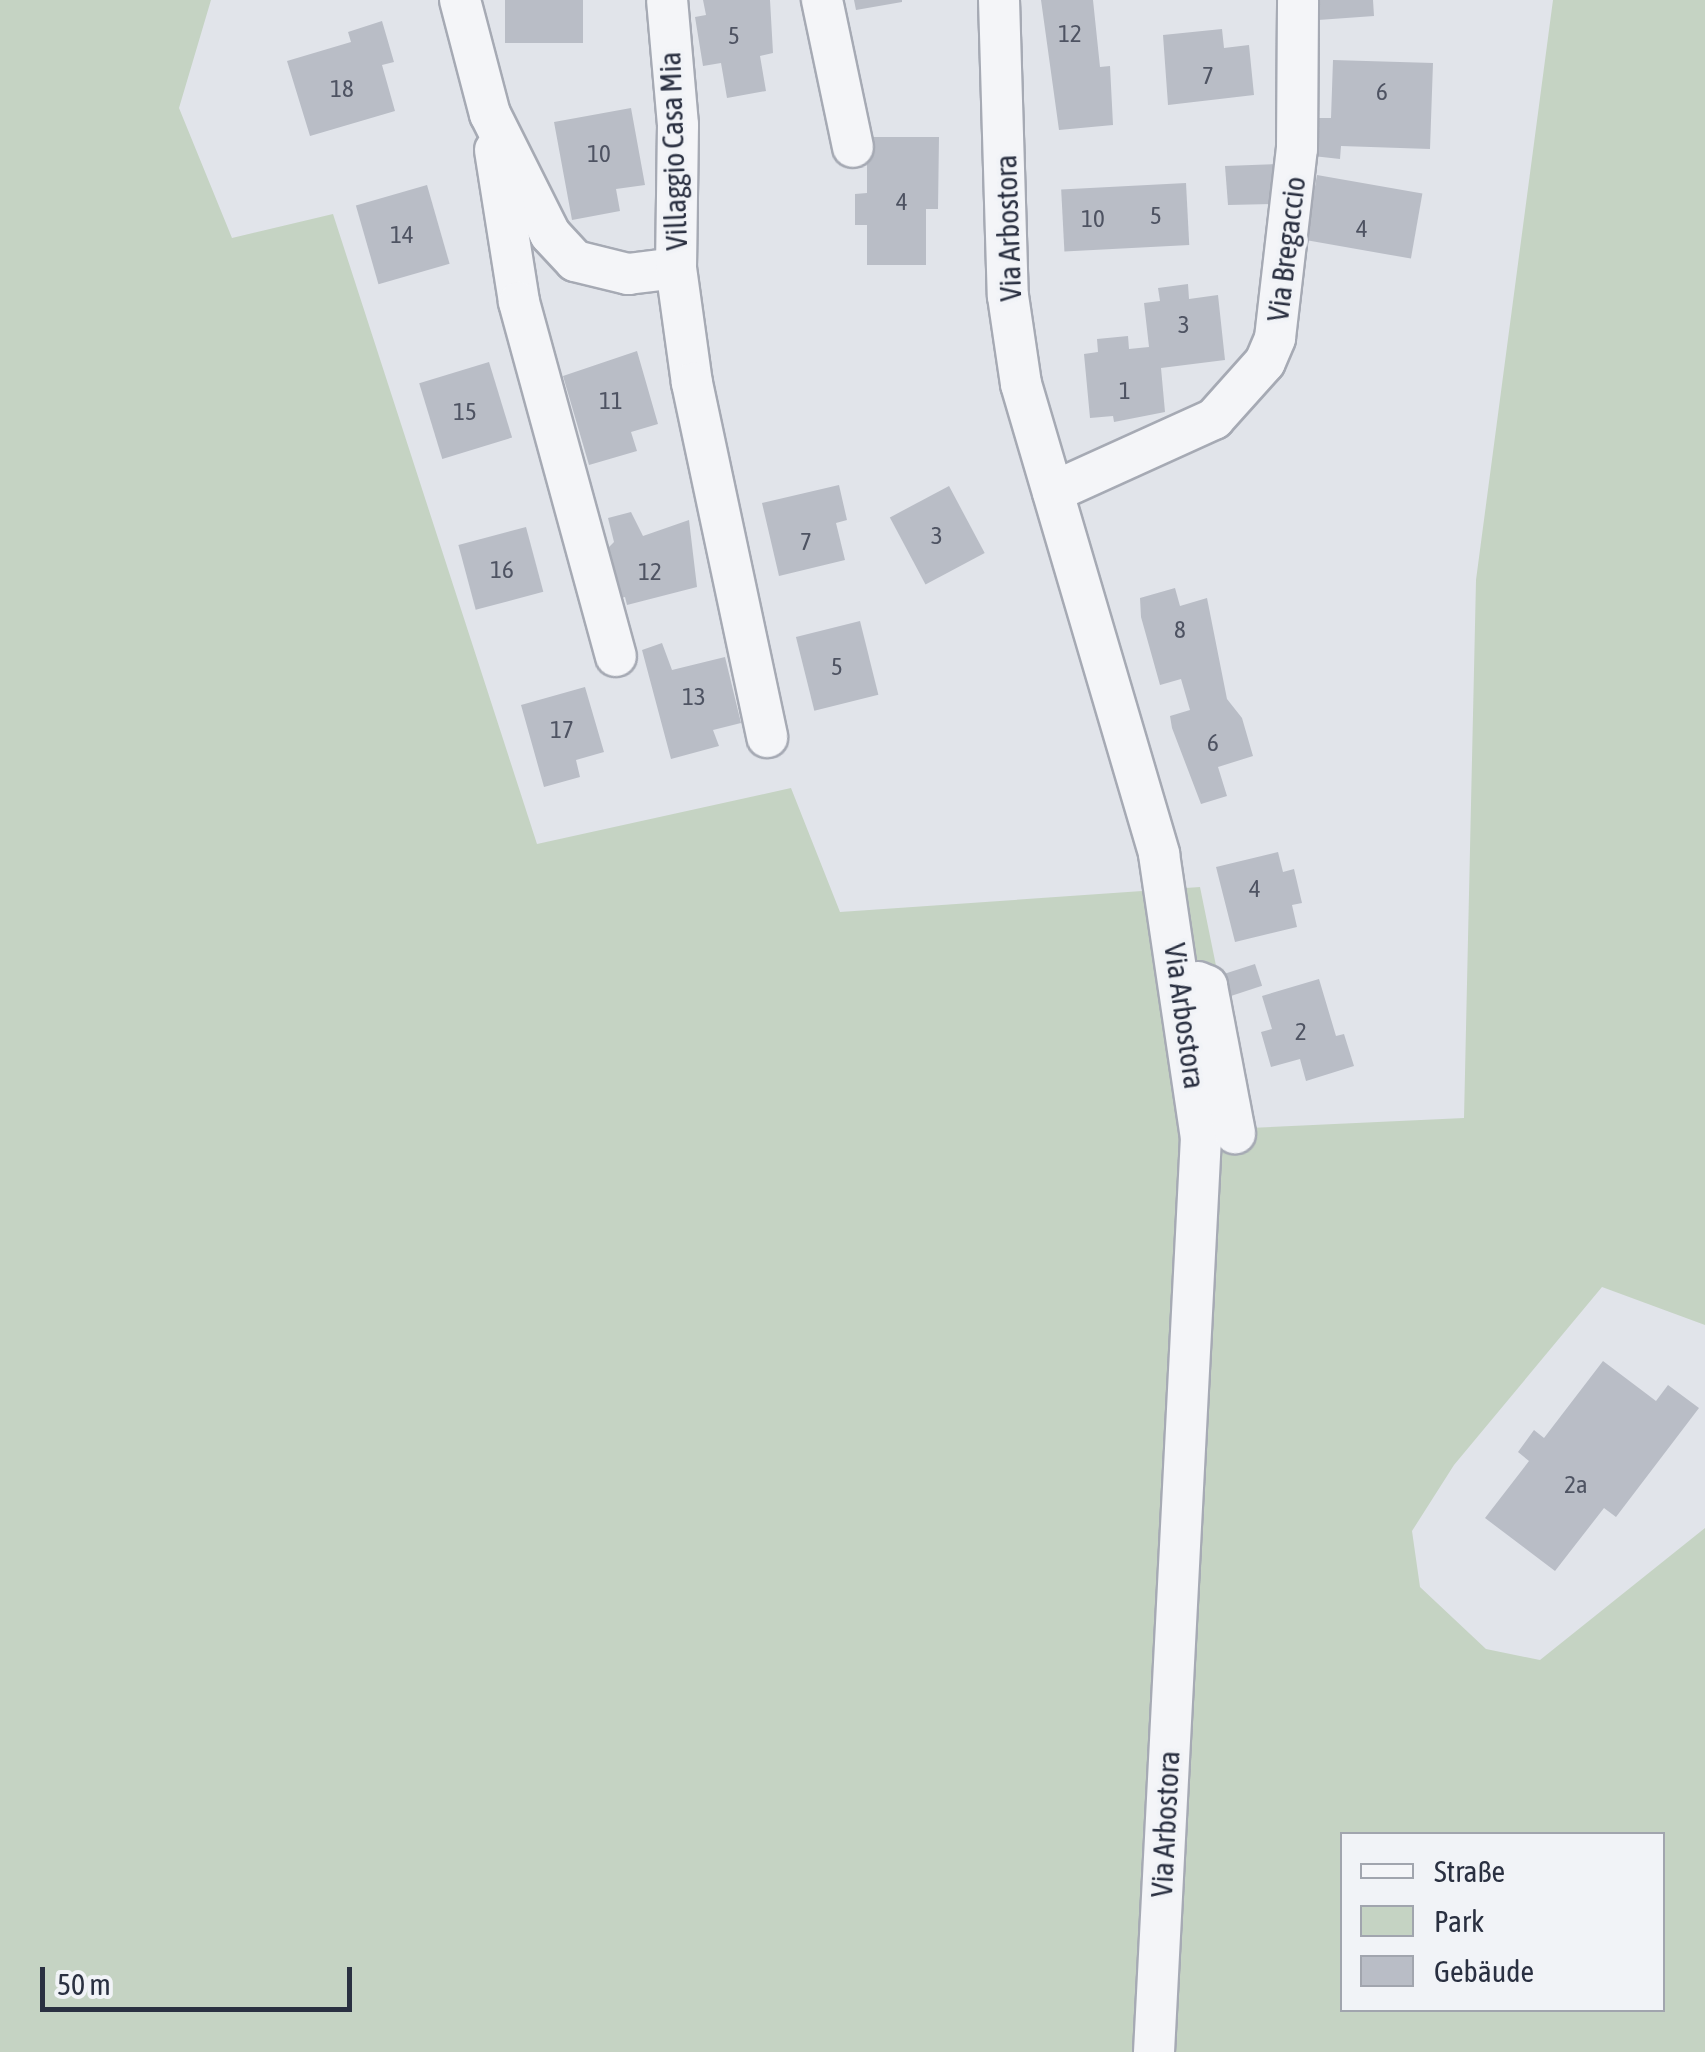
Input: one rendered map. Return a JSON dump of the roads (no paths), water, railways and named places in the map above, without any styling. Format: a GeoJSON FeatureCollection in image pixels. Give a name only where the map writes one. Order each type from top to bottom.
{"type":"FeatureCollection","features":[{"type":"Feature","properties":{"kind":"street","name":"Villaggio Casa Mia"},"geometry":{"type":"LineString","coordinates":[[460,0],[490,114],[550,234],[576,261],[628,274],[676,268],[678,125],[667,0]]}},
{"type":"Feature","properties":{"kind":"street"},"geometry":{"type":"LineString","coordinates":[[822,0],[853,147]]}},
{"type":"Feature","properties":{"kind":"street","name":"Via Arbostora"},"geometry":{"type":"LineString","coordinates":[[999,0],[1008,296],[1021,384],[1159,854],[1181,975],[1201,1137],[1154,2052]]}},
{"type":"Feature","properties":{"kind":"street","name":"Via Bregaccio"},"geometry":{"type":"LineString","coordinates":[[1053,492],[1214,419],[1265,362],[1275,338],[1297,149],[1298,0]]}},
{"type":"Feature","properties":{"kind":"street"},"geometry":{"type":"LineString","coordinates":[[490,114],[519,302],[616,656]]}},
{"type":"Feature","properties":{"kind":"street"},"geometry":{"type":"LineString","coordinates":[[676,268],[692,383],[766,736]]}},
{"type":"Feature","properties":{"kind":"street"},"geometry":{"type":"LineString","coordinates":[[1181,975],[1208,986],[1236,1132]]}}]}
